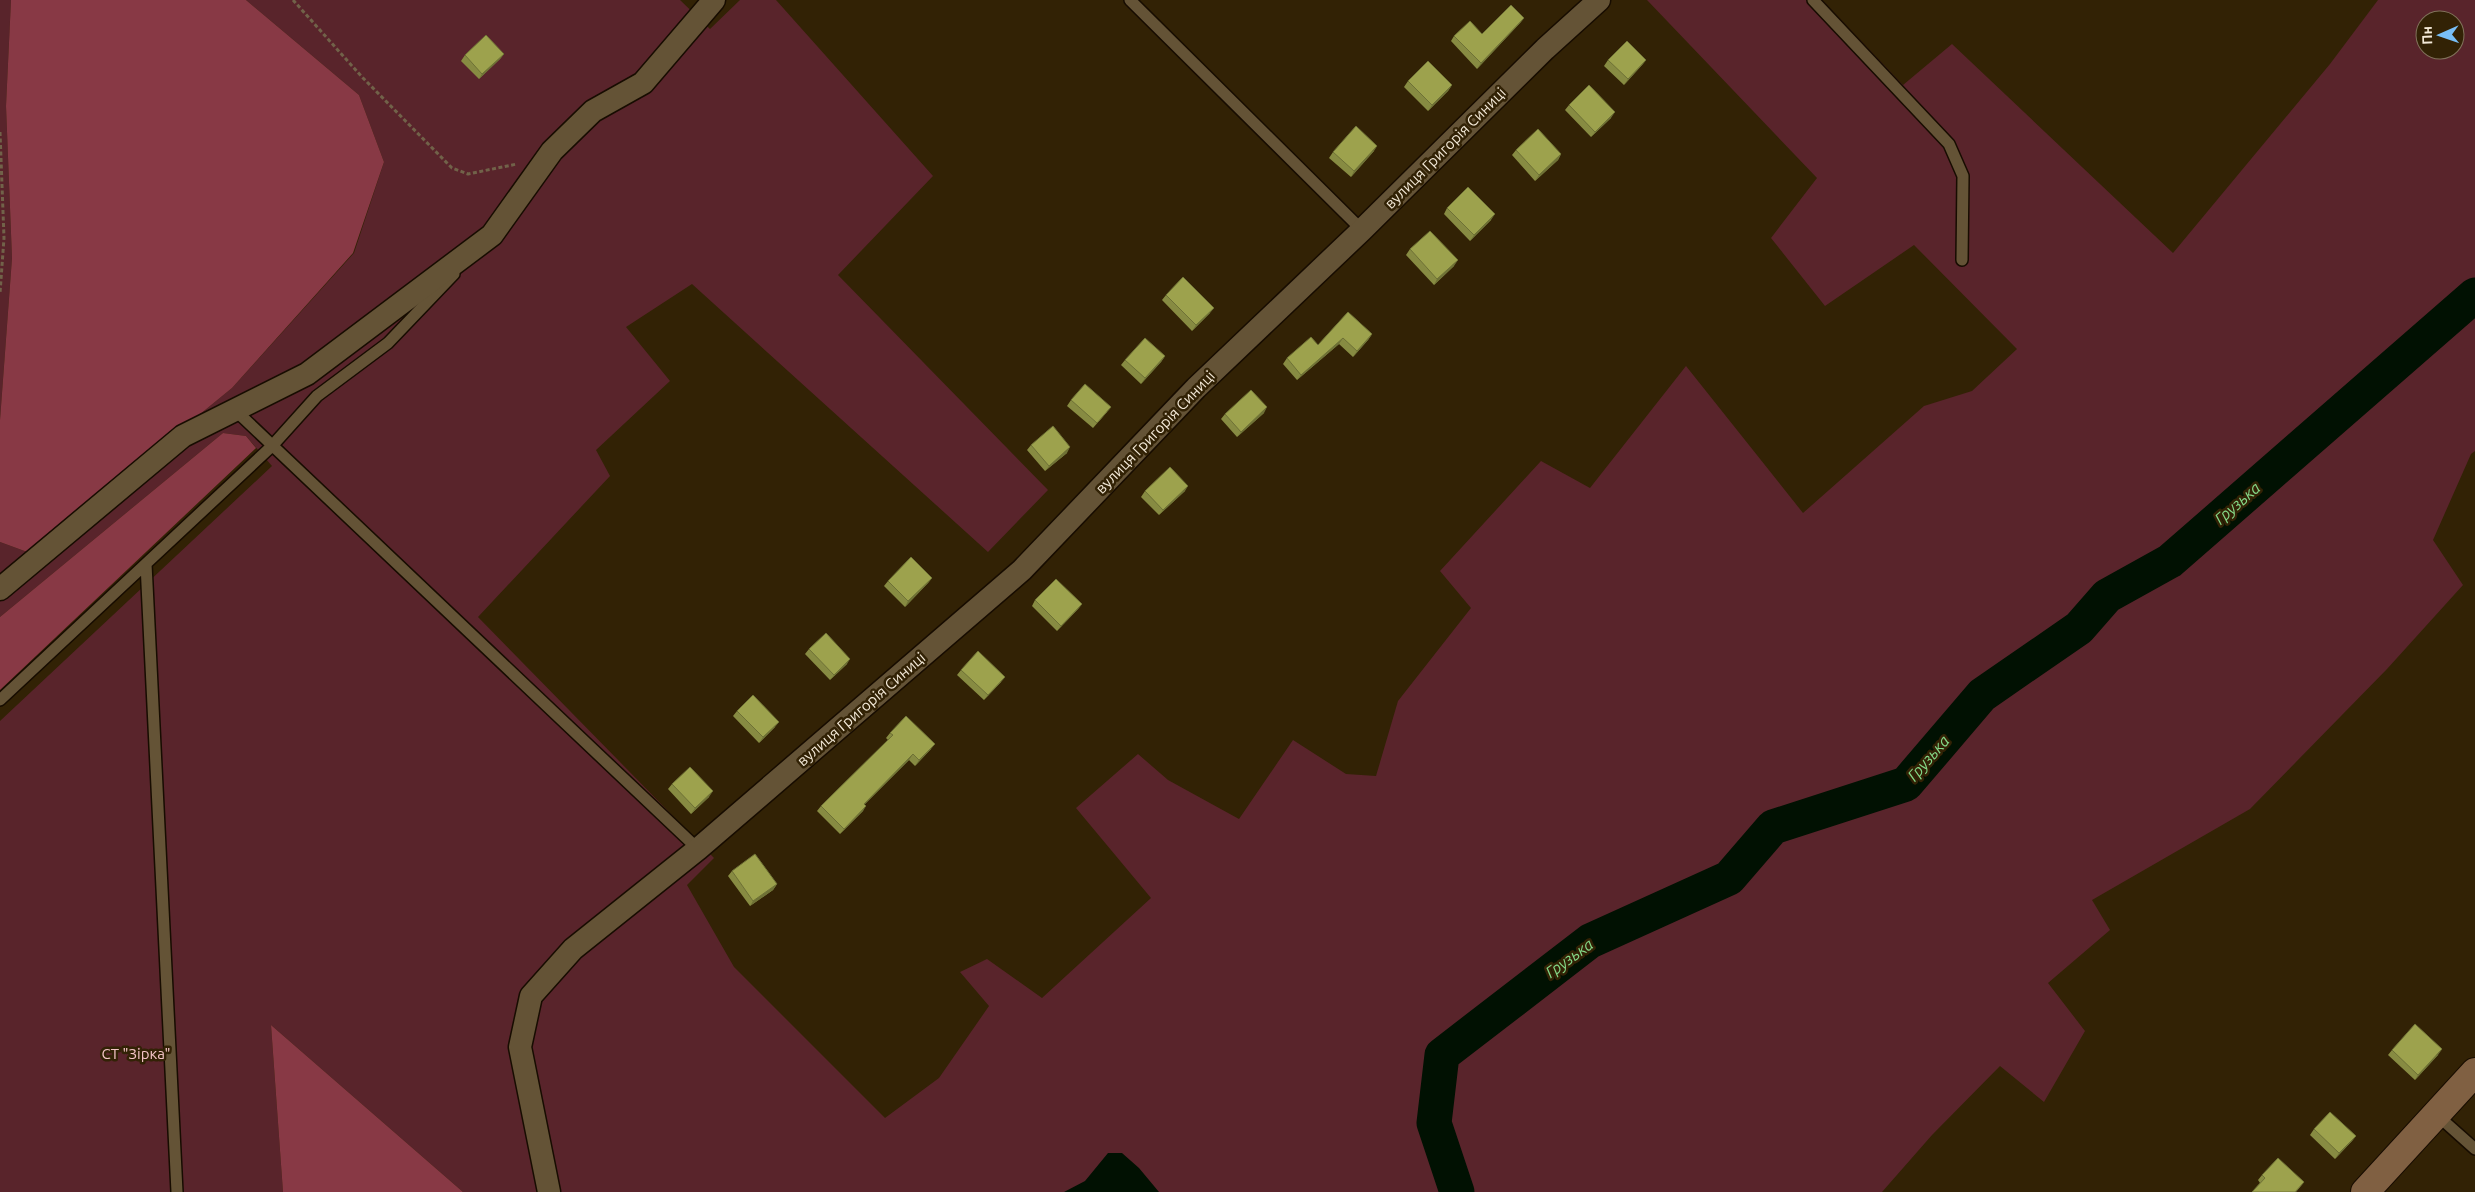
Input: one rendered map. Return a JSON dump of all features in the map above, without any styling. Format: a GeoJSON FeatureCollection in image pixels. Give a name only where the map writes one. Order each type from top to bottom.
{"type":"FeatureCollection","features":[{"type":"Feature","properties":{"kind":"street"},"geometry":{"type":"LineString","coordinates":[[0,589],[183,436],[307,374],[492,236],[552,152],[593,111],[644,83],[714,0]]}},
{"type":"Feature","properties":{"kind":"street","name":"вулиця Григорія Синиці"},"geometry":{"type":"LineString","coordinates":[[549,1192],[520,1047],[531,996],[573,949],[698,849],[1022,570],[1196,388],[1362,230],[1545,49],[1600,0]]}},
{"type":"Feature","properties":{"kind":"street"},"geometry":{"type":"LineString","coordinates":[[2365,1192],[2475,1072]]}},
{"type":"Feature","properties":{"kind":"lane"},"geometry":{"type":"LineString","coordinates":[[1130,0],[1362,230]]}},
{"type":"Feature","properties":{"kind":"lane"},"geometry":{"type":"LineString","coordinates":[[1813,0],[1949,144],[1963,176],[1962,260]]}},
{"type":"Feature","properties":{"kind":"lane"},"geometry":{"type":"LineString","coordinates":[[0,700],[272,446],[317,396],[388,343],[492,236]]}},
{"type":"Feature","properties":{"kind":"lane"},"geometry":{"type":"LineString","coordinates":[[235,410],[698,849]]}},
{"type":"Feature","properties":{"kind":"lane"},"geometry":{"type":"LineString","coordinates":[[146,564],[177,1192]]}},
{"type":"Feature","properties":{"kind":"lane"},"geometry":{"type":"LineString","coordinates":[[2437,1114],[2475,1149]]}},
{"type":"Feature","properties":{"kind":"path"},"geometry":{"type":"LineString","coordinates":[[293,0],[362,77],[452,168],[468,174],[484,172],[508,168],[552,152]]}},
{"type":"Feature","properties":{"kind":"path"},"geometry":{"type":"LineString","coordinates":[[0,132],[4,238],[0,294]]}},
{"type":"Feature","properties":{"kind":"green space"},"geometry":{"type":"Polygon","coordinates":[[[0,0],[11,0],[6,106],[12,258],[0,420],[0,0]]]}},
{"type":"Feature","properties":{"kind":"green space","name":"СТ \"Зірка\""},"geometry":{"type":"Polygon","coordinates":[[[246,0],[680,0],[710,29],[740,0],[776,0],[933,176],[838,275],[1048,490],[988,552],[692,284],[626,327],[670,381],[596,450],[610,476],[478,617],[714,858],[687,885],[734,967],[885,1118],[939,1078],[989,1006],[960,972],[987,959],[1042,998],[1151,898],[1076,808],[1138,754],[1168,780],[1239,819],[1293,740],[1346,774],[1376,776],[1398,701],[1471,608],[1440,571],[1541,461],[1590,488],[1686,366],[1803,513],[1924,406],[1972,391],[2017,349],[1914,245],[1825,306],[1771,238],[1817,178],[1647,0],[1822,0],[1903,85],[1952,44],[2173,253],[2330,64],[2378,0],[2475,0],[2475,451],[2471,454],[2433,540],[2463,585],[2387,669],[2250,809],[2092,900],[2110,930],[2048,983],[2085,1031],[2044,1102],[2000,1066],[1932,1135],[1882,1192],[463,1192],[271,1025],[283,1192],[0,1192],[0,721],[272,466],[246,436],[223,433],[0,617],[0,542],[30,553],[232,388],[354,253],[384,162],[359,95],[246,0]]]}},
{"type":"Feature","properties":{"kind":"shaded area"},"geometry":{"type":"Polygon","coordinates":[[[11,0],[246,0],[359,95],[384,162],[353,253],[232,388],[30,553],[0,542],[0,420],[12,258],[6,106],[11,0]]]}},
{"type":"Feature","properties":{"kind":"shaded area"},"geometry":{"type":"Polygon","coordinates":[[[223,433],[246,436],[256,448],[0,690],[0,617],[223,433]]]}},
{"type":"Feature","properties":{"kind":"shaded area"},"geometry":{"type":"Polygon","coordinates":[[[271,1025],[463,1192],[283,1192],[271,1025]]]}},
{"type":"Feature","properties":{"kind":"shaded area"},"geometry":{"type":"Polygon","coordinates":[[[1108,1153],[1122,1153],[1139,1168],[1159,1192],[1064,1192],[1085,1181],[1108,1153]]]}},
{"type":"Feature","properties":{"kind":"building"},"geometry":{"type":"Polygon","coordinates":[[[1511,5],[1524,18],[1481,63],[1454,36],[1470,21],[1482,34],[1511,5]]]}},
{"type":"Feature","properties":{"kind":"building"},"geometry":{"type":"Polygon","coordinates":[[[486,35],[504,54],[482,74],[465,55],[486,35]]]}},
{"type":"Feature","properties":{"kind":"building"},"geometry":{"type":"Polygon","coordinates":[[[1627,41],[1646,60],[1628,79],[1608,60],[1627,41]]]}},
{"type":"Feature","properties":{"kind":"building"},"geometry":{"type":"Polygon","coordinates":[[[1428,61],[1452,85],[1432,105],[1408,81],[1428,61]]]}},
{"type":"Feature","properties":{"kind":"building"},"geometry":{"type":"Polygon","coordinates":[[[1589,85],[1615,112],[1595,132],[1569,105],[1589,85]]]}},
{"type":"Feature","properties":{"kind":"building"},"geometry":{"type":"Polygon","coordinates":[[[1356,126],[1377,146],[1354,171],[1333,152],[1356,126]]]}},
{"type":"Feature","properties":{"kind":"building"},"geometry":{"type":"Polygon","coordinates":[[[1538,129],[1561,154],[1539,175],[1516,150],[1538,129]]]}},
{"type":"Feature","properties":{"kind":"building"},"geometry":{"type":"Polygon","coordinates":[[[1468,187],[1495,214],[1474,235],[1447,208],[1468,187]]]}},
{"type":"Feature","properties":{"kind":"building"},"geometry":{"type":"Polygon","coordinates":[[[1430,231],[1458,260],[1437,279],[1410,249],[1430,231]]]}},
{"type":"Feature","properties":{"kind":"building"},"geometry":{"type":"Polygon","coordinates":[[[1183,277],[1214,308],[1196,325],[1166,295],[1183,277]]]}},
{"type":"Feature","properties":{"kind":"building"},"geometry":{"type":"Polygon","coordinates":[[[1348,312],[1372,334],[1357,351],[1343,338],[1301,375],[1287,358],[1311,337],[1318,345],[1348,312]]]}},
{"type":"Feature","properties":{"kind":"building"},"geometry":{"type":"Polygon","coordinates":[[[1145,338],[1165,356],[1145,378],[1125,360],[1145,338]]]}},
{"type":"Feature","properties":{"kind":"building"},"geometry":{"type":"Polygon","coordinates":[[[1085,384],[1111,407],[1097,423],[1071,400],[1085,384]]]}},
{"type":"Feature","properties":{"kind":"building"},"geometry":{"type":"Polygon","coordinates":[[[1251,390],[1267,407],[1241,432],[1225,414],[1251,390]]]}},
{"type":"Feature","properties":{"kind":"building"},"geometry":{"type":"Polygon","coordinates":[[[1053,426],[1070,447],[1049,466],[1031,445],[1053,426]]]}},
{"type":"Feature","properties":{"kind":"building"},"geometry":{"type":"Polygon","coordinates":[[[1170,467],[1188,486],[1163,510],[1145,491],[1170,467]]]}},
{"type":"Feature","properties":{"kind":"building"},"geometry":{"type":"Polygon","coordinates":[[[911,557],[932,578],[908,601],[888,581],[911,557]]]}},
{"type":"Feature","properties":{"kind":"building"},"geometry":{"type":"Polygon","coordinates":[[[1056,579],[1082,604],[1061,626],[1035,600],[1056,579]]]}},
{"type":"Feature","properties":{"kind":"building"},"geometry":{"type":"Polygon","coordinates":[[[826,633],[850,659],[834,675],[809,649],[826,633]]]}},
{"type":"Feature","properties":{"kind":"building"},"geometry":{"type":"Polygon","coordinates":[[[978,651],[1005,677],[988,695],[961,670],[978,651]]]}},
{"type":"Feature","properties":{"kind":"building"},"geometry":{"type":"Polygon","coordinates":[[[753,695],[779,722],[763,737],[737,711],[753,695]]]}},
{"type":"Feature","properties":{"kind":"building"},"geometry":{"type":"Polygon","coordinates":[[[906,716],[935,744],[919,760],[913,754],[864,804],[866,806],[844,829],[821,806],[893,735],[890,733],[906,716]]]}},
{"type":"Feature","properties":{"kind":"building"},"geometry":{"type":"Polygon","coordinates":[[[690,767],[713,791],[695,808],[672,784],[690,767]]]}},
{"type":"Feature","properties":{"kind":"building"},"geometry":{"type":"Polygon","coordinates":[[[755,854],[777,884],[753,901],[732,871],[755,854]]]}},
{"type":"Feature","properties":{"kind":"building"},"geometry":{"type":"Polygon","coordinates":[[[2415,1024],[2442,1049],[2418,1075],[2392,1050],[2415,1024]]]}},
{"type":"Feature","properties":{"kind":"building"},"geometry":{"type":"Polygon","coordinates":[[[2330,1112],[2356,1136],[2339,1153],[2314,1129],[2330,1112]]]}},
{"type":"Feature","properties":{"kind":"building"},"geometry":{"type":"Polygon","coordinates":[[[2278,1158],[2304,1182],[2295,1192],[2252,1192],[2265,1178],[2262,1175],[2278,1158]]]}},
{"type":"Feature","properties":{"kind":"waterway","name":"Грузька"},"geometry":{"type":"LineString","coordinates":[[1457,1192],[1434,1123],[1442,1055],[1590,941],[1729,878],[1773,827],[1906,784],[1982,695],[2079,628],[2107,596],[2170,561],[2475,295]]}}]}
